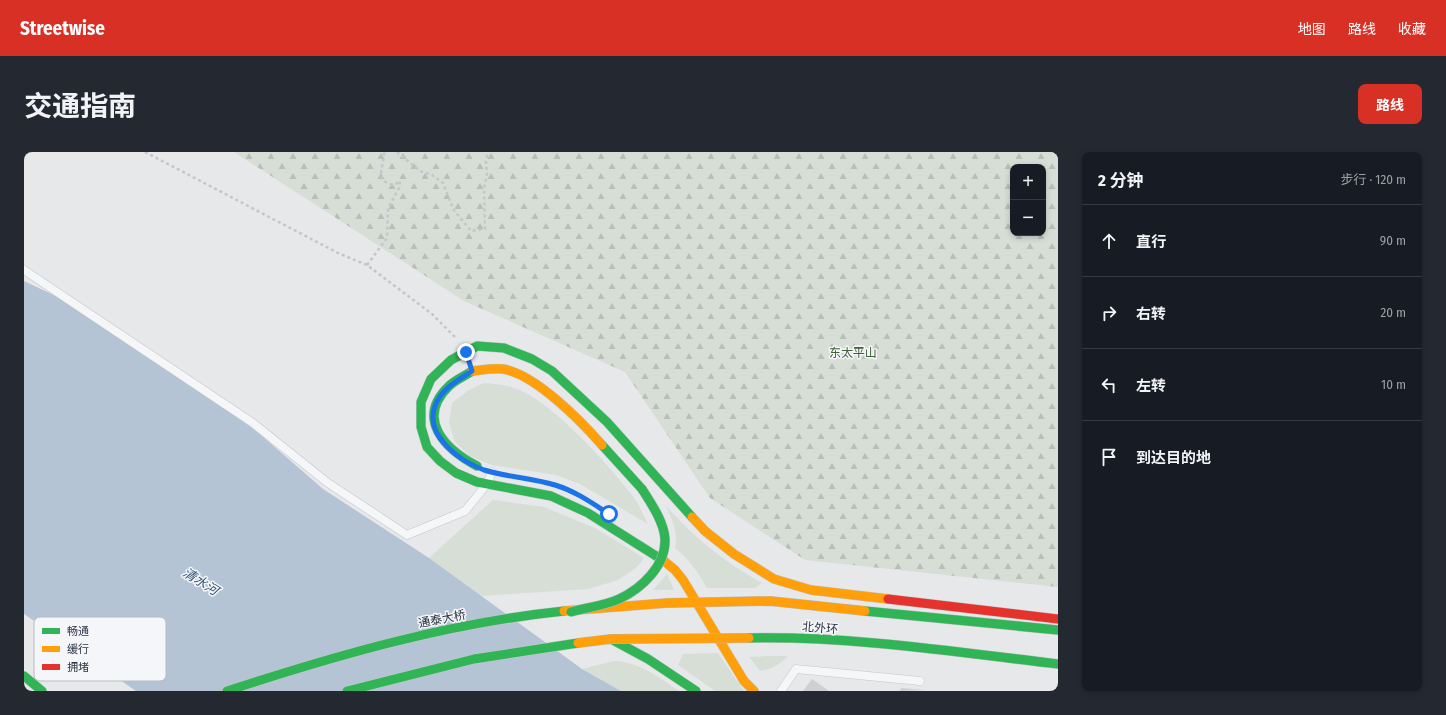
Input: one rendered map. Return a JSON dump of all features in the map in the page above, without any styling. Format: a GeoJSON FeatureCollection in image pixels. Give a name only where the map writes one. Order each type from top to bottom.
{"type":"FeatureCollection","features":[{"type":"Feature","properties":{"kind":"main road"},"geometry":{"type":"LineString","coordinates":[[759,689],[744,681],[691,592],[676,570],[594,516],[551,496],[487,484],[456,473],[440,461],[427,447],[421,427],[421,402],[431,379],[451,360],[477,346],[504,348],[532,359],[552,371],[607,422],[705,531],[734,554],[774,579],[811,590],[1058,619]]}},
{"type":"Feature","properties":{"kind":"main road"},"geometry":{"type":"LineString","coordinates":[[495,472],[462,460],[444,444],[433,425],[435,406],[448,387],[472,371],[503,369],[528,379],[547,392],[580,420],[642,489],[653,507],[665,538],[663,555],[658,566],[632,592],[618,599],[571,612]]}},
{"type":"Feature","properties":{"kind":"main road"},"geometry":{"type":"LineString","coordinates":[[656,543],[679,561],[694,579]]}},
{"type":"Feature","properties":{"kind":"main road"},"geometry":{"type":"LineString","coordinates":[[702,592],[713,612]]}},
{"type":"Feature","properties":{"kind":"main road","name":"北外环"},"geometry":{"type":"LineString","coordinates":[[667,603],[770,601],[1058,630]]}},
{"type":"Feature","properties":{"kind":"main road","name":"通泰大桥"},"geometry":{"type":"LineString","coordinates":[[227,691],[368,647],[434,632],[514,617],[667,603]]}},
{"type":"Feature","properties":{"kind":"main road"},"geometry":{"type":"LineString","coordinates":[[721,625],[759,689]]}},
{"type":"Feature","properties":{"kind":"main road","name":"北外环"},"geometry":{"type":"LineString","coordinates":[[348,691],[474,659],[611,639],[795,637],[959,652],[1058,664]]}},
{"type":"Feature","properties":{"kind":"main road"},"geometry":{"type":"LineString","coordinates":[[611,639],[648,659],[696,691]]}},
{"type":"Feature","properties":{"kind":"main road"},"geometry":{"type":"LineString","coordinates":[[24,676],[42,691]]}},
{"type":"Feature","properties":{"kind":"lane"},"geometry":{"type":"LineString","coordinates":[[24,270],[253,423],[328,484],[407,535],[465,511],[495,472]]}},
{"type":"Feature","properties":{"kind":"lane"},"geometry":{"type":"LineString","coordinates":[[781,691],[796,669],[920,681]]}},
{"type":"Feature","properties":{"kind":"path"},"geometry":{"type":"LineString","coordinates":[[145,152],[338,253],[367,265],[432,314],[452,333],[466,352]]}},
{"type":"Feature","properties":{"kind":"path"},"geometry":{"type":"LineString","coordinates":[[367,265],[387,238],[388,208],[399,188],[400,181],[394,185],[387,184],[382,178],[380,169],[385,159],[384,152]]}},
{"type":"Feature","properties":{"kind":"path"},"geometry":{"type":"LineString","coordinates":[[397,152],[420,171],[432,175],[443,183],[453,209],[471,231],[485,229],[484,189],[487,174],[486,162],[488,152]]}},
{"type":"Feature","properties":{"kind":"green space","name":"东太平山"},"geometry":{"type":"Polygon","coordinates":[[[234,152],[1058,152],[1058,587],[805,560],[710,498],[625,372],[464,301],[234,152]]]}},
{"type":"Feature","properties":{"kind":"green space"},"geometry":{"type":"Polygon","coordinates":[[[484,383],[517,389],[548,408],[565,422],[614,473],[637,502],[648,524],[580,484],[556,475],[492,465],[470,456],[455,442],[449,423],[452,403],[469,390],[484,383]]]}},
{"type":"Feature","properties":{"kind":"green space"},"geometry":{"type":"Polygon","coordinates":[[[493,500],[544,507],[595,528],[644,558],[636,568],[618,580],[588,589],[481,596],[429,558],[493,500]]]}},
{"type":"Feature","properties":{"kind":"green space"},"geometry":{"type":"Polygon","coordinates":[[[666,506],[688,529],[722,558],[762,583],[755,588],[707,588],[693,566],[675,548],[676,537],[674,527],[666,506]]]}},
{"type":"Feature","properties":{"kind":"green space"},"geometry":{"type":"Polygon","coordinates":[[[667,574],[674,590],[653,590],[667,574]]]}},
{"type":"Feature","properties":{"kind":"green space"},"geometry":{"type":"Polygon","coordinates":[[[718,653],[744,691],[715,691],[678,665],[683,654],[718,653]]]}},
{"type":"Feature","properties":{"kind":"green space"},"geometry":{"type":"Polygon","coordinates":[[[788,656],[776,666],[760,671],[749,657],[788,656]]]}},
{"type":"Feature","properties":{"kind":"green space"},"geometry":{"type":"Polygon","coordinates":[[[614,661],[640,667],[679,691],[621,691],[582,669],[614,661]]]}},
{"type":"Feature","properties":{"kind":"water","name":"清水河"},"geometry":{"type":"Polygon","coordinates":[[[24,281],[62,299],[254,429],[323,489],[429,558],[582,669],[621,691],[136,691],[121,681],[166,681],[166,617],[34,617],[34,621],[24,614],[24,281]]]}},
{"type":"Feature","properties":{"kind":"building"},"geometry":{"type":"Polygon","coordinates":[[[812,679],[829,691],[803,691],[812,679]]]}},
{"type":"Feature","properties":{"kind":"building"},"geometry":{"type":"Polygon","coordinates":[[[901,688],[925,690],[900,691],[901,688]]]}},
{"type":"Feature","properties":{"kind":"traffic: fast"},"geometry":{"type":"LineString","coordinates":[[466,352],[477,346],[504,348],[532,359],[552,371],[607,422],[692,517]]}},
{"type":"Feature","properties":{"kind":"traffic: fast"},"geometry":{"type":"LineString","coordinates":[[466,352],[451,360],[431,379],[421,402],[421,427],[427,447],[440,461],[456,473],[477,482],[551,496],[588,513],[664,561]]}},
{"type":"Feature","properties":{"kind":"traffic: fast"},"geometry":{"type":"LineString","coordinates":[[472,371],[451,384],[439,398],[435,410],[434,421],[438,432],[445,442],[454,451],[477,466]]}},
{"type":"Feature","properties":{"kind":"traffic: fast"},"geometry":{"type":"LineString","coordinates":[[602,445],[642,489]]}},
{"type":"Feature","properties":{"kind":"traffic: fast"},"geometry":{"type":"LineString","coordinates":[[571,612],[607,603],[627,595],[643,583],[657,567],[664,549],[664,533],[656,513],[642,489]]}},
{"type":"Feature","properties":{"kind":"traffic: fast"},"geometry":{"type":"LineString","coordinates":[[227,691],[351,653],[435,632],[521,616],[564,611]]}},
{"type":"Feature","properties":{"kind":"traffic: fast"},"geometry":{"type":"LineString","coordinates":[[865,611],[1058,630]]}},
{"type":"Feature","properties":{"kind":"traffic: fast"},"geometry":{"type":"LineString","coordinates":[[749,638],[788,638],[865,642],[1058,664]]}},
{"type":"Feature","properties":{"kind":"traffic: fast"},"geometry":{"type":"LineString","coordinates":[[611,639],[648,659],[696,691]]}},
{"type":"Feature","properties":{"kind":"traffic: fast"},"geometry":{"type":"LineString","coordinates":[[347,691],[474,659],[578,643]]}},
{"type":"Feature","properties":{"kind":"traffic: fast"},"geometry":{"type":"LineString","coordinates":[[24,676],[42,691]]}},
{"type":"Feature","properties":{"kind":"traffic: slow"},"geometry":{"type":"LineString","coordinates":[[472,371],[503,369],[516,373],[529,380],[557,400],[602,445]]}},
{"type":"Feature","properties":{"kind":"traffic: slow"},"geometry":{"type":"LineString","coordinates":[[692,517],[705,531],[734,554],[774,579],[811,590],[888,599]]}},
{"type":"Feature","properties":{"kind":"traffic: slow"},"geometry":{"type":"LineString","coordinates":[[664,561],[675,570],[683,580],[744,681],[754,691]]}},
{"type":"Feature","properties":{"kind":"traffic: slow"},"geometry":{"type":"LineString","coordinates":[[667,603],[770,601],[865,611]]}},
{"type":"Feature","properties":{"kind":"traffic: slow"},"geometry":{"type":"LineString","coordinates":[[564,611],[667,603]]}},
{"type":"Feature","properties":{"kind":"traffic: slow"},"geometry":{"type":"LineString","coordinates":[[578,643],[611,639],[749,638]]}},
{"type":"Feature","properties":{"kind":"traffic: jam"},"geometry":{"type":"LineString","coordinates":[[888,599],[1058,619]]}},
{"type":"Feature","properties":{"kind":"route"},"geometry":{"type":"LineString","coordinates":[[466,352],[472,371],[448,387],[435,406],[433,425],[444,444],[462,460],[484,470],[556,485],[585,498],[609,514]]}}]}
